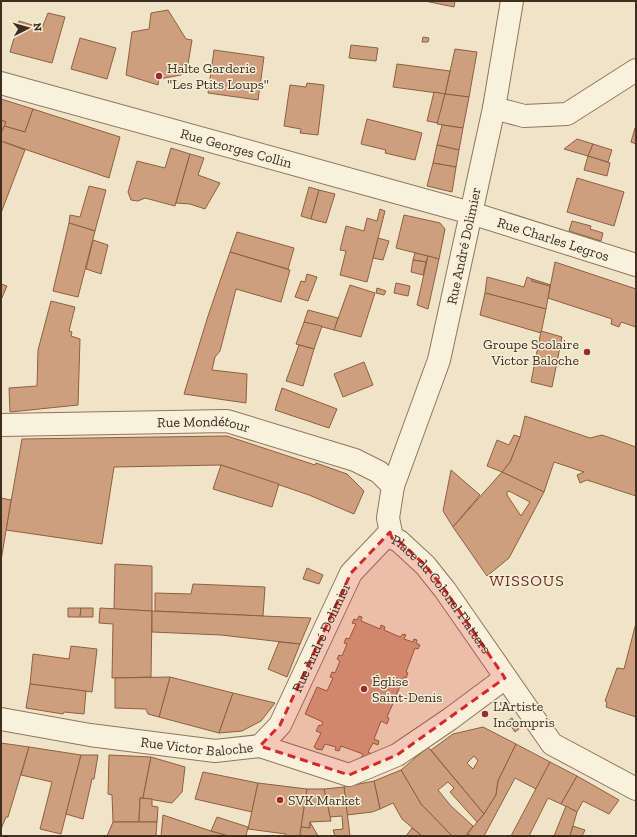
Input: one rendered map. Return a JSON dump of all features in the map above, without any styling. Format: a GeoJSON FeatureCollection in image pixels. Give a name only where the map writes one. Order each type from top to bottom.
{"type":"FeatureCollection","features":[{"type":"Feature","properties":{"kind":"street","name":"Rue André Dolimier"},"geometry":{"type":"LineString","coordinates":[[393,486],[439,360],[494,108],[512,1]]}},
{"type":"Feature","properties":{"kind":"street"},"geometry":{"type":"LineString","coordinates":[[494,108],[524,116],[567,114],[636,70]]}},
{"type":"Feature","properties":{"kind":"street","name":"Rue Georges Collin"},"geometry":{"type":"LineString","coordinates":[[1,83],[471,212]]}},
{"type":"Feature","properties":{"kind":"street","name":"Rue Charles Legros"},"geometry":{"type":"LineString","coordinates":[[471,212],[636,265]]}},
{"type":"Feature","properties":{"kind":"street","name":"Rue Mondétour"},"geometry":{"type":"LineString","coordinates":[[1,425],[227,421],[355,460],[379,472],[393,486]]}},
{"type":"Feature","properties":{"kind":"street","name":"Place du Colonel Flatters"},"geometry":{"type":"LineString","coordinates":[[393,486],[388,518],[392,538],[399,540],[425,565],[445,590],[552,744],[636,789]]}},
{"type":"Feature","properties":{"kind":"street","name":"Rue André Dolimier"},"geometry":{"type":"LineString","coordinates":[[260,746],[280,725],[351,573],[390,532]]}},
{"type":"Feature","properties":{"kind":"street","name":"Rue Victor Baloche"},"geometry":{"type":"LineString","coordinates":[[1,719],[90,735],[215,751],[260,746],[349,775],[397,755],[450,719],[505,678]]}},
{"type":"Feature","properties":{"kind":"highlighted area"},"geometry":{"type":"Polygon","coordinates":[[[390,532],[392,538],[399,541],[425,565],[445,590],[505,678],[397,755],[349,775],[260,746],[280,725],[351,573],[390,532]]]}},
{"type":"Feature","properties":{"kind":"building"},"geometry":{"type":"Polygon","coordinates":[[[425,1],[455,1],[454,7],[425,1]]]}},
{"type":"Feature","properties":{"kind":"building"},"geometry":{"type":"Polygon","coordinates":[[[168,10],[186,39],[192,40],[188,64],[183,63],[181,75],[159,79],[158,85],[126,75],[132,32],[149,29],[151,13],[168,10]]]}},
{"type":"Feature","properties":{"kind":"building"},"geometry":{"type":"Polygon","coordinates":[[[48,13],[65,17],[52,63],[10,52],[19,21],[42,28],[48,13]]]}},
{"type":"Feature","properties":{"kind":"building"},"geometry":{"type":"Polygon","coordinates":[[[423,37],[429,38],[428,42],[422,42],[423,37]]]}},
{"type":"Feature","properties":{"kind":"building"},"geometry":{"type":"Polygon","coordinates":[[[80,38],[116,48],[107,79],[71,69],[80,38]]]}},
{"type":"Feature","properties":{"kind":"building"},"geometry":{"type":"Polygon","coordinates":[[[351,45],[378,48],[376,61],[349,58],[351,45]]]}},
{"type":"Feature","properties":{"kind":"building"},"geometry":{"type":"Polygon","coordinates":[[[455,49],[477,52],[469,97],[445,94],[455,49]]]}},
{"type":"Feature","properties":{"kind":"building"},"geometry":{"type":"Polygon","coordinates":[[[214,50],[264,57],[258,100],[208,93],[214,50]]]}},
{"type":"Feature","properties":{"kind":"building"},"geometry":{"type":"Polygon","coordinates":[[[397,64],[450,71],[445,94],[393,87],[397,64]]]}},
{"type":"Feature","properties":{"kind":"building"},"geometry":{"type":"Polygon","coordinates":[[[307,83],[324,85],[318,135],[300,133],[301,129],[284,126],[290,85],[306,87],[307,83]]]}},
{"type":"Feature","properties":{"kind":"building"},"geometry":{"type":"Polygon","coordinates":[[[434,92],[445,94],[438,123],[427,121],[434,92]]]}},
{"type":"Feature","properties":{"kind":"building"},"geometry":{"type":"Polygon","coordinates":[[[445,94],[469,97],[463,128],[437,124],[445,94]]]}},
{"type":"Feature","properties":{"kind":"building"},"geometry":{"type":"Polygon","coordinates":[[[1,99],[33,109],[25,132],[4,126],[6,122],[1,120],[1,99]]]}},
{"type":"Feature","properties":{"kind":"building"},"geometry":{"type":"Polygon","coordinates":[[[33,109],[120,137],[109,178],[1,141],[1,133],[4,126],[25,132],[33,109]]]}},
{"type":"Feature","properties":{"kind":"building"},"geometry":{"type":"Polygon","coordinates":[[[367,119],[422,133],[415,160],[385,153],[386,150],[361,144],[367,119]]]}},
{"type":"Feature","properties":{"kind":"building"},"geometry":{"type":"Polygon","coordinates":[[[1,120],[6,122],[1,133],[1,120]]]}},
{"type":"Feature","properties":{"kind":"building"},"geometry":{"type":"Polygon","coordinates":[[[442,125],[463,128],[459,150],[437,145],[442,125]]]}},
{"type":"Feature","properties":{"kind":"building"},"geometry":{"type":"Polygon","coordinates":[[[636,128],[636,144],[631,142],[636,128]]]}},
{"type":"Feature","properties":{"kind":"building"},"geometry":{"type":"Polygon","coordinates":[[[577,139],[593,144],[588,156],[564,149],[577,139]]]}},
{"type":"Feature","properties":{"kind":"building"},"geometry":{"type":"Polygon","coordinates":[[[1,141],[25,150],[1,213],[1,141]]]}},
{"type":"Feature","properties":{"kind":"building"},"geometry":{"type":"Polygon","coordinates":[[[593,144],[612,150],[608,162],[588,156],[593,144]]]}},
{"type":"Feature","properties":{"kind":"building"},"geometry":{"type":"Polygon","coordinates":[[[437,145],[459,150],[456,167],[433,163],[437,145]]]}},
{"type":"Feature","properties":{"kind":"building"},"geometry":{"type":"Polygon","coordinates":[[[171,148],[190,154],[175,206],[145,198],[138,201],[131,200],[128,192],[137,161],[165,168],[171,148]]]}},
{"type":"Feature","properties":{"kind":"building"},"geometry":{"type":"Polygon","coordinates":[[[190,154],[204,158],[198,175],[220,183],[205,209],[190,204],[176,203],[190,154]]]}},
{"type":"Feature","properties":{"kind":"building"},"geometry":{"type":"Polygon","coordinates":[[[588,156],[610,163],[607,176],[584,170],[588,156]]]}},
{"type":"Feature","properties":{"kind":"building"},"geometry":{"type":"Polygon","coordinates":[[[433,163],[456,167],[452,192],[427,186],[433,163]]]}},
{"type":"Feature","properties":{"kind":"building"},"geometry":{"type":"Polygon","coordinates":[[[577,178],[624,192],[614,226],[567,212],[577,178]]]}},
{"type":"Feature","properties":{"kind":"building"},"geometry":{"type":"Polygon","coordinates":[[[89,186],[106,190],[95,231],[69,223],[70,215],[80,217],[89,186]]]}},
{"type":"Feature","properties":{"kind":"building"},"geometry":{"type":"Polygon","coordinates":[[[309,187],[319,190],[311,219],[301,216],[309,187]]]}},
{"type":"Feature","properties":{"kind":"building"},"geometry":{"type":"Polygon","coordinates":[[[319,190],[335,194],[326,223],[311,219],[319,190]]]}},
{"type":"Feature","properties":{"kind":"building"},"geometry":{"type":"Polygon","coordinates":[[[380,209],[385,211],[367,282],[340,275],[346,251],[340,250],[346,226],[364,231],[367,218],[377,221],[380,209]]]}},
{"type":"Feature","properties":{"kind":"building"},"geometry":{"type":"Polygon","coordinates":[[[404,215],[440,223],[445,229],[439,259],[396,248],[404,215]]]}},
{"type":"Feature","properties":{"kind":"building"},"geometry":{"type":"Polygon","coordinates":[[[572,221],[591,226],[590,229],[603,233],[601,241],[569,231],[572,221]]]}},
{"type":"Feature","properties":{"kind":"building"},"geometry":{"type":"Polygon","coordinates":[[[69,223],[95,231],[78,297],[53,291],[69,223]]]}},
{"type":"Feature","properties":{"kind":"building"},"geometry":{"type":"Polygon","coordinates":[[[237,232],[294,248],[288,269],[230,252],[237,232]]]}},
{"type":"Feature","properties":{"kind":"building"},"geometry":{"type":"Polygon","coordinates":[[[378,238],[389,241],[383,260],[373,258],[378,238]]]}},
{"type":"Feature","properties":{"kind":"building"},"geometry":{"type":"Polygon","coordinates":[[[93,240],[108,245],[101,274],[86,269],[93,240]]]}},
{"type":"Feature","properties":{"kind":"building"},"geometry":{"type":"Polygon","coordinates":[[[230,252],[290,270],[281,302],[236,289],[220,351],[215,357],[212,370],[247,374],[246,403],[184,394],[208,316],[230,252]]]}},
{"type":"Feature","properties":{"kind":"building"},"geometry":{"type":"Polygon","coordinates":[[[415,253],[428,256],[426,262],[413,260],[415,253]]]}},
{"type":"Feature","properties":{"kind":"building"},"geometry":{"type":"Polygon","coordinates":[[[428,256],[439,259],[428,309],[417,305],[428,256]]]}},
{"type":"Feature","properties":{"kind":"building"},"geometry":{"type":"Polygon","coordinates":[[[413,260],[426,262],[423,275],[411,272],[413,260]]]}},
{"type":"Feature","properties":{"kind":"building"},"geometry":{"type":"Polygon","coordinates":[[[555,262],[636,289],[636,327],[621,322],[619,327],[611,324],[612,319],[548,298],[555,262]]]}},
{"type":"Feature","properties":{"kind":"building"},"geometry":{"type":"Polygon","coordinates":[[[307,274],[317,277],[308,301],[295,297],[301,281],[305,282],[307,274]]]}},
{"type":"Feature","properties":{"kind":"building"},"geometry":{"type":"Polygon","coordinates":[[[487,277],[524,287],[527,277],[532,279],[532,281],[550,286],[546,309],[485,293],[487,277]]]}},
{"type":"Feature","properties":{"kind":"building"},"geometry":{"type":"Polygon","coordinates":[[[532,279],[551,285],[532,281],[532,279]]]}},
{"type":"Feature","properties":{"kind":"building"},"geometry":{"type":"Polygon","coordinates":[[[396,283],[410,286],[408,296],[394,293],[396,283]]]}},
{"type":"Feature","properties":{"kind":"building"},"geometry":{"type":"Polygon","coordinates":[[[1,284],[7,286],[1,300],[1,284]]]}},
{"type":"Feature","properties":{"kind":"building"},"geometry":{"type":"Polygon","coordinates":[[[350,285],[375,293],[361,337],[334,330],[350,285]]]}},
{"type":"Feature","properties":{"kind":"building"},"geometry":{"type":"Polygon","coordinates":[[[377,288],[386,291],[384,295],[376,293],[377,288]]]}},
{"type":"Feature","properties":{"kind":"building"},"geometry":{"type":"Polygon","coordinates":[[[485,293],[546,309],[541,333],[480,315],[485,293]]]}},
{"type":"Feature","properties":{"kind":"building"},"geometry":{"type":"Polygon","coordinates":[[[51,301],[75,307],[69,331],[72,332],[71,336],[80,339],[78,405],[10,412],[9,388],[37,386],[38,350],[51,301]]]}},
{"type":"Feature","properties":{"kind":"building"},"geometry":{"type":"Polygon","coordinates":[[[308,310],[338,318],[334,330],[304,322],[308,310]]]}},
{"type":"Feature","properties":{"kind":"building"},"geometry":{"type":"Polygon","coordinates":[[[304,322],[322,326],[314,349],[296,344],[304,322]]]}},
{"type":"Feature","properties":{"kind":"building"},"geometry":{"type":"Polygon","coordinates":[[[541,331],[562,337],[552,387],[531,382],[541,331]]]}},
{"type":"Feature","properties":{"kind":"building"},"geometry":{"type":"Polygon","coordinates":[[[299,345],[314,349],[303,386],[286,381],[299,345]]]}},
{"type":"Feature","properties":{"kind":"building"},"geometry":{"type":"Polygon","coordinates":[[[364,362],[373,385],[343,397],[334,374],[364,362]]]}},
{"type":"Feature","properties":{"kind":"building"},"geometry":{"type":"Polygon","coordinates":[[[282,388],[337,409],[329,428],[275,410],[282,388]]]}},
{"type":"Feature","properties":{"kind":"building"},"geometry":{"type":"Polygon","coordinates":[[[525,416],[590,438],[602,435],[636,447],[636,496],[587,480],[580,483],[577,475],[584,472],[554,462],[544,492],[502,472],[510,462],[520,437],[525,416]]]}},
{"type":"Feature","properties":{"kind":"building"},"geometry":{"type":"Polygon","coordinates":[[[514,435],[520,437],[510,462],[502,472],[487,466],[497,440],[509,445],[514,435]]]}},
{"type":"Feature","properties":{"kind":"building"},"geometry":{"type":"Polygon","coordinates":[[[227,436],[347,474],[364,491],[354,514],[309,495],[221,465],[114,467],[102,544],[6,530],[22,439],[227,436]]]}},
{"type":"Feature","properties":{"kind":"building"},"geometry":{"type":"Polygon","coordinates":[[[221,465],[279,484],[272,507],[213,489],[221,465]]]}},
{"type":"Feature","properties":{"kind":"building"},"geometry":{"type":"Polygon","coordinates":[[[451,470],[480,495],[453,527],[443,511],[451,470]]]}},
{"type":"Feature","properties":{"kind":"building"},"geometry":{"type":"Polygon","coordinates":[[[502,472],[544,492],[509,558],[487,576],[453,527],[502,472]],[[509,491],[507,492],[507,495],[521,516],[530,502],[509,491]]]}},
{"type":"Feature","properties":{"kind":"building"},"geometry":{"type":"Polygon","coordinates":[[[1,498],[11,500],[1,561],[1,498]]]}},
{"type":"Feature","properties":{"kind":"building"},"geometry":{"type":"Polygon","coordinates":[[[115,564],[152,566],[152,611],[114,609],[115,564]]]}},
{"type":"Feature","properties":{"kind":"building"},"geometry":{"type":"Polygon","coordinates":[[[307,568],[323,575],[319,584],[303,579],[307,568]]]}},
{"type":"Feature","properties":{"kind":"building"},"geometry":{"type":"Polygon","coordinates":[[[193,584],[265,587],[263,616],[155,611],[155,593],[191,594],[193,584]]]}},
{"type":"Feature","properties":{"kind":"building"},"geometry":{"type":"Polygon","coordinates":[[[68,608],[81,608],[80,617],[68,617],[68,608]]]}},
{"type":"Feature","properties":{"kind":"building"},"geometry":{"type":"Polygon","coordinates":[[[81,608],[93,608],[93,617],[80,617],[81,608]]]}},
{"type":"Feature","properties":{"kind":"building"},"geometry":{"type":"Polygon","coordinates":[[[100,608],[152,611],[151,677],[112,678],[113,624],[99,623],[100,608]]]}},
{"type":"Feature","properties":{"kind":"building"},"geometry":{"type":"Polygon","coordinates":[[[152,611],[311,618],[300,644],[221,635],[152,632],[152,611]]]}},
{"type":"Feature","properties":{"kind":"building","name":"Église Saint-Denis"},"geometry":{"type":"Polygon","coordinates":[[[359,616],[362,617],[361,621],[380,629],[381,625],[385,627],[384,630],[400,637],[403,634],[406,635],[404,639],[413,642],[414,639],[417,640],[416,643],[420,645],[418,649],[415,648],[406,672],[408,673],[406,678],[404,677],[396,696],[398,697],[396,702],[394,701],[387,717],[389,718],[387,724],[381,721],[374,739],[379,741],[378,745],[373,743],[368,752],[372,754],[371,757],[366,756],[365,759],[361,758],[363,754],[341,746],[339,751],[335,750],[336,747],[325,744],[322,750],[316,749],[314,747],[321,733],[316,731],[319,725],[321,726],[323,722],[305,714],[317,687],[327,691],[333,678],[330,677],[332,672],[335,673],[340,661],[337,659],[339,655],[342,656],[347,644],[344,643],[346,638],[349,639],[356,624],[352,623],[354,619],[357,620],[359,616]]]}},
{"type":"Feature","properties":{"kind":"building"},"geometry":{"type":"Polygon","coordinates":[[[636,623],[636,717],[606,707],[607,702],[605,701],[617,668],[624,669],[636,623]]]}},
{"type":"Feature","properties":{"kind":"building"},"geometry":{"type":"Polygon","coordinates":[[[279,642],[300,644],[287,677],[268,669],[279,642]]]}},
{"type":"Feature","properties":{"kind":"building"},"geometry":{"type":"Polygon","coordinates":[[[71,646],[97,649],[92,692],[30,684],[33,654],[69,659],[71,646]]]}},
{"type":"Feature","properties":{"kind":"building"},"geometry":{"type":"Polygon","coordinates":[[[170,677],[233,693],[219,733],[159,717],[170,677]]]}},
{"type":"Feature","properties":{"kind":"building"},"geometry":{"type":"Polygon","coordinates":[[[170,677],[159,717],[148,714],[146,709],[115,708],[115,678],[170,677]]]}},
{"type":"Feature","properties":{"kind":"building"},"geometry":{"type":"Polygon","coordinates":[[[30,684],[86,691],[84,714],[64,712],[63,714],[26,708],[30,684]]]}},
{"type":"Feature","properties":{"kind":"building"},"geometry":{"type":"Polygon","coordinates":[[[233,693],[275,703],[261,721],[242,731],[219,733],[233,693]]]}},
{"type":"Feature","properties":{"kind":"building"},"geometry":{"type":"Polygon","coordinates":[[[512,718],[519,729],[515,732],[507,721],[512,718]]]}},
{"type":"Feature","properties":{"kind":"building"},"geometry":{"type":"Polygon","coordinates":[[[483,727],[516,744],[498,781],[496,795],[484,814],[431,750],[453,734],[483,727]],[[474,756],[467,763],[473,769],[478,761],[474,756]]]}},
{"type":"Feature","properties":{"kind":"building"},"geometry":{"type":"Polygon","coordinates":[[[1,743],[29,747],[8,817],[6,817],[1,829],[1,743]]]}},
{"type":"Feature","properties":{"kind":"building"},"geometry":{"type":"Polygon","coordinates":[[[516,744],[550,762],[536,789],[515,778],[484,836],[472,836],[467,834],[484,814],[496,795],[498,781],[516,744]]]}},
{"type":"Feature","properties":{"kind":"building"},"geometry":{"type":"Polygon","coordinates":[[[29,747],[81,755],[61,834],[40,829],[52,782],[21,775],[29,747]]]}},
{"type":"Feature","properties":{"kind":"building"},"geometry":{"type":"Polygon","coordinates":[[[428,747],[484,814],[477,822],[450,792],[454,788],[448,782],[438,790],[451,806],[473,826],[467,834],[469,836],[452,836],[421,804],[401,770],[428,747]]]}},
{"type":"Feature","properties":{"kind":"building"},"geometry":{"type":"Polygon","coordinates":[[[81,755],[98,755],[94,779],[92,779],[83,819],[66,814],[81,755]]]}},
{"type":"Feature","properties":{"kind":"building"},"geometry":{"type":"Polygon","coordinates":[[[109,755],[151,757],[143,798],[140,798],[139,822],[113,822],[112,795],[108,794],[109,755]]]}},
{"type":"Feature","properties":{"kind":"building"},"geometry":{"type":"Polygon","coordinates":[[[151,757],[185,767],[182,792],[172,803],[143,798],[151,757]]]}},
{"type":"Feature","properties":{"kind":"building"},"geometry":{"type":"Polygon","coordinates":[[[550,762],[577,776],[561,804],[548,798],[529,836],[511,836],[550,762]]]}},
{"type":"Feature","properties":{"kind":"building"},"geometry":{"type":"Polygon","coordinates":[[[401,770],[421,804],[452,836],[422,836],[402,819],[393,803],[380,809],[374,781],[401,770]]]}},
{"type":"Feature","properties":{"kind":"building"},"geometry":{"type":"Polygon","coordinates":[[[203,772],[258,783],[252,812],[195,799],[203,772]]]}},
{"type":"Feature","properties":{"kind":"building"},"geometry":{"type":"Polygon","coordinates":[[[577,776],[619,800],[609,814],[583,801],[577,812],[561,804],[577,776]]]}},
{"type":"Feature","properties":{"kind":"building"},"geometry":{"type":"Polygon","coordinates":[[[374,781],[380,809],[372,812],[347,815],[344,787],[374,781]]]}},
{"type":"Feature","properties":{"kind":"building","name":"SVK Market"},"geometry":{"type":"Polygon","coordinates":[[[258,783],[307,789],[300,836],[286,836],[286,834],[248,829],[258,783]]]}},
{"type":"Feature","properties":{"kind":"building"},"geometry":{"type":"Polygon","coordinates":[[[344,787],[350,836],[335,836],[333,830],[343,829],[342,816],[330,817],[324,789],[344,787]]]}},
{"type":"Feature","properties":{"kind":"building"},"geometry":{"type":"Polygon","coordinates":[[[307,789],[324,789],[331,821],[310,822],[310,828],[301,827],[307,789]]]}},
{"type":"Feature","properties":{"kind":"building"},"geometry":{"type":"Polygon","coordinates":[[[140,798],[152,799],[152,806],[158,807],[157,822],[139,822],[140,798]]]}},
{"type":"Feature","properties":{"kind":"building"},"geometry":{"type":"Polygon","coordinates":[[[566,806],[577,812],[570,836],[554,836],[566,806]]]}},
{"type":"Feature","properties":{"kind":"building"},"geometry":{"type":"Polygon","coordinates":[[[163,815],[211,831],[229,836],[161,836],[163,815]]]}},
{"type":"Feature","properties":{"kind":"building"},"geometry":{"type":"Polygon","coordinates":[[[217,817],[248,827],[246,836],[229,836],[211,831],[217,817]]]}},
{"type":"Feature","properties":{"kind":"building"},"geometry":{"type":"Polygon","coordinates":[[[113,822],[157,822],[156,836],[107,836],[113,822]]]}},
{"type":"Feature","properties":{"kind":"building"},"geometry":{"type":"Polygon","coordinates":[[[310,822],[318,836],[300,836],[301,827],[310,828],[310,822]]]}},
{"type":"Feature","properties":{"kind":"building"},"geometry":{"type":"Polygon","coordinates":[[[573,826],[585,830],[582,836],[570,836],[573,826]]]}},
{"type":"Feature","properties":{"kind":"building"},"geometry":{"type":"Polygon","coordinates":[[[412,828],[422,836],[406,836],[412,828]]]}},
{"type":"Feature","properties":{"kind":"place","name":"Halte Garderie \"Les Ptits Loups\""},"geometry":{"type":"Point","coordinates":[159,76]}},
{"type":"Feature","properties":{"kind":"place","name":"Groupe Scolaire Victor Baloche"},"geometry":{"type":"Point","coordinates":[587,352]}},
{"type":"Feature","properties":{"kind":"place","name":"Église Saint-Denis"},"geometry":{"type":"Point","coordinates":[364,689]}},
{"type":"Feature","properties":{"kind":"place","name":"L'Artiste Incompris"},"geometry":{"type":"Point","coordinates":[485,714]}},
{"type":"Feature","properties":{"kind":"place","name":"SVK Market"},"geometry":{"type":"Point","coordinates":[280,800]}},
{"type":"Feature","properties":{"kind":"district","name":"WISSOUS"},"geometry":{"type":"Point","coordinates":[527,580]}}]}
